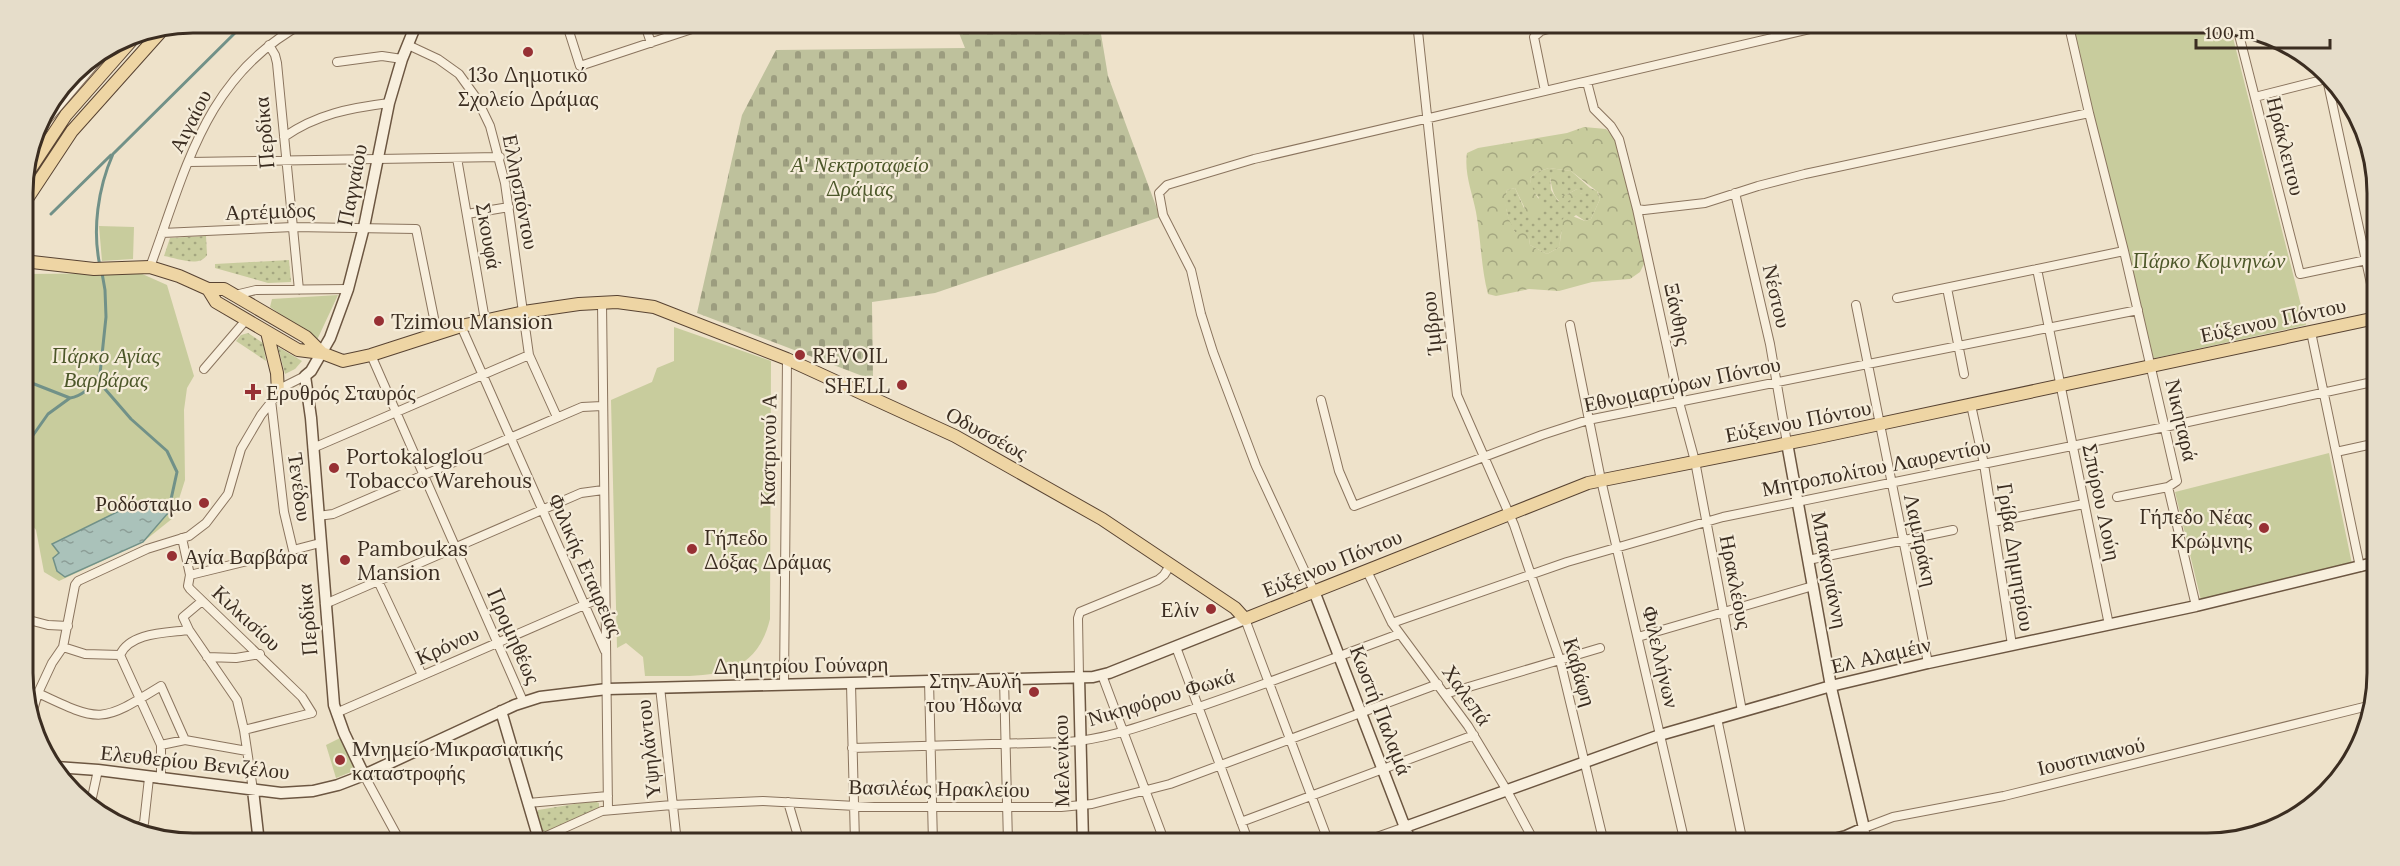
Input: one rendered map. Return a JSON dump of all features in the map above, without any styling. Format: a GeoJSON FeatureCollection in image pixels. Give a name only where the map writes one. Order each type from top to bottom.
{"type":"FeatureCollection","features":[{"type":"Feature","properties":{"kind":"main road"},"geometry":{"type":"LineString","coordinates":[[33,190],[72,131],[156,37]]}},
{"type":"Feature","properties":{"kind":"main road"},"geometry":{"type":"LineString","coordinates":[[36,160],[66,115],[124,49]]}},
{"type":"Feature","properties":{"kind":"main road"},"geometry":{"type":"LineString","coordinates":[[33,262],[99,269],[150,267],[179,276],[208,289],[224,289],[306,337],[322,353]]}},
{"type":"Feature","properties":{"kind":"main road","name":"Οδυσσέως"},"geometry":{"type":"LineString","coordinates":[[208,289],[216,302],[298,350],[322,353],[343,361],[371,355],[461,326],[524,312],[602,303],[636,303],[690,320],[787,359],[961,440],[1082,507],[1171,564],[1235,608],[1245,619]]}},
{"type":"Feature","properties":{"kind":"main road","name":"Εύξεινου Πόντου"},"geometry":{"type":"LineString","coordinates":[[1245,619],[1580,485],[1971,405],[2367,320]]}},
{"type":"Feature","properties":{"kind":"main road"},"geometry":{"type":"LineString","coordinates":[[267,332],[277,373],[275,396]]}},
{"type":"Feature","properties":{"kind":"street","name":"Αιγαίου"},"geometry":{"type":"LineString","coordinates":[[150,267],[189,162],[220,96],[249,63],[269,45],[288,33]]}},
{"type":"Feature","properties":{"kind":"street","name":"Παγγαίου"},"geometry":{"type":"LineString","coordinates":[[322,353],[348,289],[364,227],[389,103],[413,33]]}},
{"type":"Feature","properties":{"kind":"street"},"geometry":{"type":"LineString","coordinates":[[570,33],[580,66],[681,33]]}},
{"type":"Feature","properties":{"kind":"street"},"geometry":{"type":"LineString","coordinates":[[648,33],[651,43]]}},
{"type":"Feature","properties":{"kind":"street","name":"Ίμβρου"},"geometry":{"type":"LineString","coordinates":[[1418,33],[1456,390],[1509,513]]}},
{"type":"Feature","properties":{"kind":"street"},"geometry":{"type":"LineString","coordinates":[[1539,33],[1534,37],[1545,92]]}},
{"type":"Feature","properties":{"kind":"street"},"geometry":{"type":"LineString","coordinates":[[1314,591],[1256,466],[1203,321],[1192,273],[1163,215],[1159,193],[1167,185],[1254,159],[1794,33]]}},
{"type":"Feature","properties":{"kind":"street","name":"Νικηταρά"},"geometry":{"type":"LineString","coordinates":[[2070,33],[2165,427],[2176,482],[2169,487],[2196,606]]}},
{"type":"Feature","properties":{"kind":"street","name":"Ηράκλειτου"},"geometry":{"type":"LineString","coordinates":[[2239,36],[2300,274],[2366,260]]}},
{"type":"Feature","properties":{"kind":"street","name":"Περδίκα"},"geometry":{"type":"LineString","coordinates":[[269,45],[277,63],[299,290]]}},
{"type":"Feature","properties":{"kind":"street","name":"Ελλησπόντου"},"geometry":{"type":"LineString","coordinates":[[408,45],[449,66],[464,80],[484,112],[500,157],[529,355],[557,417]]}},
{"type":"Feature","properties":{"kind":"street"},"geometry":{"type":"LineString","coordinates":[[337,62],[382,56],[402,59]]}},
{"type":"Feature","properties":{"kind":"street"},"geometry":{"type":"LineString","coordinates":[[2255,97],[2321,81]]}},
{"type":"Feature","properties":{"kind":"street","name":"Ξάνθης"},"geometry":{"type":"LineString","coordinates":[[1587,82],[1594,109],[1611,126],[1619,139],[1637,209],[1679,402],[1695,461]]}},
{"type":"Feature","properties":{"kind":"street"},"geometry":{"type":"LineString","coordinates":[[2332,94],[2367,265]]}},
{"type":"Feature","properties":{"kind":"street"},"geometry":{"type":"LineString","coordinates":[[284,137],[313,119],[332,112],[389,103]]}},
{"type":"Feature","properties":{"kind":"street"},"geometry":{"type":"LineString","coordinates":[[1637,209],[1697,204],[1805,174],[2088,113]]}},
{"type":"Feature","properties":{"kind":"street"},"geometry":{"type":"LineString","coordinates":[[189,162],[500,157]]}},
{"type":"Feature","properties":{"kind":"street","name":"Σκουφά"},"geometry":{"type":"LineString","coordinates":[[457,158],[485,320]]}},
{"type":"Feature","properties":{"kind":"street","name":"Νέστου"},"geometry":{"type":"LineString","coordinates":[[1735,193],[1768,338],[1787,443]]}},
{"type":"Feature","properties":{"kind":"street"},"geometry":{"type":"LineString","coordinates":[[466,214],[509,207]]}},
{"type":"Feature","properties":{"kind":"street","name":"Αρτέμιδος"},"geometry":{"type":"LineString","coordinates":[[162,233],[293,227],[416,229],[437,333]]}},
{"type":"Feature","properties":{"kind":"street"},"geometry":{"type":"LineString","coordinates":[[1897,298],[2124,250]]}},
{"type":"Feature","properties":{"kind":"street","name":"Σπύρου Λούη"},"geometry":{"type":"LineString","coordinates":[[2037,269],[2109,625]]}},
{"type":"Feature","properties":{"kind":"street"},"geometry":{"type":"LineString","coordinates":[[1947,288],[1964,374]]}},
{"type":"Feature","properties":{"kind":"street"},"geometry":{"type":"LineString","coordinates":[[235,296],[256,290],[348,289]]}},
{"type":"Feature","properties":{"kind":"street"},"geometry":{"type":"LineString","coordinates":[[602,303],[608,810]]}},
{"type":"Feature","properties":{"kind":"street","name":"Λαμπράκη"},"geometry":{"type":"LineString","coordinates":[[1856,305],[1928,663]]}},
{"type":"Feature","properties":{"kind":"street","name":"Εθνομαρτύρων Πόντου"},"geometry":{"type":"LineString","coordinates":[[1321,400],[1339,471],[1354,506],[1484,456],[1588,420],[2138,310]]}},
{"type":"Feature","properties":{"kind":"street"},"geometry":{"type":"LineString","coordinates":[[204,369],[246,320]]}},
{"type":"Feature","properties":{"kind":"street","name":"Φιλελλήνων"},"geometry":{"type":"LineString","coordinates":[[1570,325],[1601,480],[1683,833]]}},
{"type":"Feature","properties":{"kind":"street","name":"Φιλικής Εταιρείας"},"geometry":{"type":"LineString","coordinates":[[461,326],[606,654]]}},
{"type":"Feature","properties":{"kind":"street"},"geometry":{"type":"LineString","coordinates":[[2311,332],[2360,567]]}},
{"type":"Feature","properties":{"kind":"street"},"geometry":{"type":"LineString","coordinates":[[36,701],[52,663],[63,647],[75,585],[81,578],[147,549],[191,536],[206,523],[226,497],[241,449],[275,396],[287,383],[311,371],[322,353]]}},
{"type":"Feature","properties":{"kind":"street","name":"Προμηθέως"},"geometry":{"type":"LineString","coordinates":[[371,355],[523,701]]}},
{"type":"Feature","properties":{"kind":"street"},"geometry":{"type":"LineString","coordinates":[[314,448],[529,355]]}},
{"type":"Feature","properties":{"kind":"street","name":"Καστρινού Α"},"geometry":{"type":"LineString","coordinates":[[784,686],[787,359]]}},
{"type":"Feature","properties":{"kind":"street","name":"Περδίκα"},"geometry":{"type":"LineString","coordinates":[[305,376],[314,448],[320,543],[336,713],[364,775]]}},
{"type":"Feature","properties":{"kind":"street","name":"Μητροπολίτου Λαυρεντίου"},"geometry":{"type":"LineString","coordinates":[[1392,623],[1531,574],[1707,521],[2367,383]]}},
{"type":"Feature","properties":{"kind":"street","name":"Τενέδου"},"geometry":{"type":"LineString","coordinates":[[275,396],[284,512],[293,550],[320,543]]}},
{"type":"Feature","properties":{"kind":"street","name":"Γρίβα Δημητρίου"},"geometry":{"type":"LineString","coordinates":[[1971,405],[1984,464],[2012,645]]}},
{"type":"Feature","properties":{"kind":"street"},"geometry":{"type":"LineString","coordinates":[[318,516],[333,514],[557,417],[586,406],[602,406]]}},
{"type":"Feature","properties":{"kind":"street","name":"Μπακογιάννη"},"geometry":{"type":"LineString","coordinates":[[1787,443],[1831,686],[1865,833]]}},
{"type":"Feature","properties":{"kind":"street"},"geometry":{"type":"LineString","coordinates":[[2336,452],[2367,445]]}},
{"type":"Feature","properties":{"kind":"street","name":"Ηρακλέους"},"geometry":{"type":"LineString","coordinates":[[1695,461],[1742,711]]}},
{"type":"Feature","properties":{"kind":"street"},"geometry":{"type":"LineString","coordinates":[[2117,497],[2169,487]]}},
{"type":"Feature","properties":{"kind":"street"},"geometry":{"type":"LineString","coordinates":[[326,604],[580,493],[603,490]]}},
{"type":"Feature","properties":{"kind":"street"},"geometry":{"type":"LineString","coordinates":[[1993,522],[2084,504]]}},
{"type":"Feature","properties":{"kind":"street","name":"Καβάφη"},"geometry":{"type":"LineString","coordinates":[[1509,513],[1560,660],[1602,833]]}},
{"type":"Feature","properties":{"kind":"street"},"geometry":{"type":"LineString","coordinates":[[1808,560],[1953,530]]}},
{"type":"Feature","properties":{"kind":"street","name":"Κιλκισίου"},"geometry":{"type":"LineString","coordinates":[[182,538],[190,575],[188,586],[306,701],[312,713],[244,730]]}},
{"type":"Feature","properties":{"kind":"street"},"geometry":{"type":"LineString","coordinates":[[190,575],[272,555]]}},
{"type":"Feature","properties":{"kind":"street"},"geometry":{"type":"LineString","coordinates":[[1078,677],[1078,618],[1080,612],[1158,580],[1171,564]]}},
{"type":"Feature","properties":{"kind":"street","name":"Ελ Αλαμέιν"},"geometry":{"type":"LineString","coordinates":[[1405,827],[1585,760],[1660,735],[1831,686],[2196,606],[2367,565]]}},
{"type":"Feature","properties":{"kind":"street","name":"Χαλεπά"},"geometry":{"type":"LineString","coordinates":[[1367,571],[1392,623],[1474,735],[1530,833]]}},
{"type":"Feature","properties":{"kind":"street"},"geometry":{"type":"LineString","coordinates":[[378,581],[422,675]]}},
{"type":"Feature","properties":{"kind":"street"},"geometry":{"type":"LineString","coordinates":[[1638,637],[1813,586]]}},
{"type":"Feature","properties":{"kind":"street","name":"Κωστή Παλαμά"},"geometry":{"type":"LineString","coordinates":[[1314,591],[1407,833]]}},
{"type":"Feature","properties":{"kind":"street","name":"Κρόνου"},"geometry":{"type":"LineString","coordinates":[[336,713],[605,596]]}},
{"type":"Feature","properties":{"kind":"street"},"geometry":{"type":"LineString","coordinates":[[202,601],[183,617],[189,630],[235,695],[248,751],[258,833]]}},
{"type":"Feature","properties":{"kind":"street"},"geometry":{"type":"LineString","coordinates":[[1245,619],[1325,833]]}},
{"type":"Feature","properties":{"kind":"street","name":"Δημητρίου Γούναρη"},"geometry":{"type":"LineString","coordinates":[[364,775],[523,701],[570,692],[660,687],[784,686],[1102,675],[1245,619]]}},
{"type":"Feature","properties":{"kind":"street"},"geometry":{"type":"LineString","coordinates":[[33,621],[68,626]]}},
{"type":"Feature","properties":{"kind":"street"},"geometry":{"type":"LineString","coordinates":[[120,655],[126,645],[138,639],[189,630]]}},
{"type":"Feature","properties":{"kind":"street","name":"Νικηφόρου Φωκά"},"geometry":{"type":"LineString","coordinates":[[852,748],[1080,741],[1124,732],[1400,634]]}},
{"type":"Feature","properties":{"kind":"street"},"geometry":{"type":"LineString","coordinates":[[63,647],[85,654],[120,655]]}},
{"type":"Feature","properties":{"kind":"street"},"geometry":{"type":"LineString","coordinates":[[1176,647],[1245,833]]}},
{"type":"Feature","properties":{"kind":"street"},"geometry":{"type":"LineString","coordinates":[[1445,694],[1600,648]]}},
{"type":"Feature","properties":{"kind":"street"},"geometry":{"type":"LineString","coordinates":[[207,657],[236,658],[260,654]]}},
{"type":"Feature","properties":{"kind":"street"},"geometry":{"type":"LineString","coordinates":[[120,655],[161,746],[161,779]]}},
{"type":"Feature","properties":{"kind":"street"},"geometry":{"type":"LineString","coordinates":[[1102,675],[1161,833]]}},
{"type":"Feature","properties":{"kind":"street","name":"Μελενίκου"},"geometry":{"type":"LineString","coordinates":[[1078,677],[1083,833]]}},
{"type":"Feature","properties":{"kind":"street"},"geometry":{"type":"LineString","coordinates":[[1004,680],[1008,833]]}},
{"type":"Feature","properties":{"kind":"street"},"geometry":{"type":"LineString","coordinates":[[929,681],[933,833]]}},
{"type":"Feature","properties":{"kind":"street"},"geometry":{"type":"LineString","coordinates":[[850,684],[855,833]]}},
{"type":"Feature","properties":{"kind":"street","name":"Βασιλέως Ηρακλείου"},"geometry":{"type":"LineString","coordinates":[[557,833],[608,810],[742,801],[854,806],[1082,806],[1146,792],[1438,684]]}},
{"type":"Feature","properties":{"kind":"street"},"geometry":{"type":"LineString","coordinates":[[38,693],[88,715],[114,713],[161,686],[185,740]]}},
{"type":"Feature","properties":{"kind":"street","name":"Υψηλάντου"},"geometry":{"type":"LineString","coordinates":[[660,687],[676,833]]}},
{"type":"Feature","properties":{"kind":"street","name":"Ιουστινιανού"},"geometry":{"type":"LineString","coordinates":[[1853,833],[1893,817],[2004,796],[2363,707]]}},
{"type":"Feature","properties":{"kind":"street"},"geometry":{"type":"LineString","coordinates":[[501,711],[535,833]]}},
{"type":"Feature","properties":{"kind":"street"},"geometry":{"type":"LineString","coordinates":[[1717,718],[1741,833]]}},
{"type":"Feature","properties":{"kind":"street"},"geometry":{"type":"LineString","coordinates":[[1241,822],[1474,735]]}},
{"type":"Feature","properties":{"kind":"street"},"geometry":{"type":"LineString","coordinates":[[161,746],[185,740],[248,751]]}},
{"type":"Feature","properties":{"kind":"street","name":"Ελευθερίου Βενιζέλου"},"geometry":{"type":"LineString","coordinates":[[65,768],[281,793],[313,791],[364,775]]}},
{"type":"Feature","properties":{"kind":"street"},"geometry":{"type":"LineString","coordinates":[[92,796],[98,770]]}},
{"type":"Feature","properties":{"kind":"street"},"geometry":{"type":"LineString","coordinates":[[364,775],[395,833]]}},
{"type":"Feature","properties":{"kind":"street"},"geometry":{"type":"LineString","coordinates":[[141,825],[144,823],[149,778]]}},
{"type":"Feature","properties":{"kind":"street"},"geometry":{"type":"LineString","coordinates":[[528,803],[608,796]]}},
{"type":"Feature","properties":{"kind":"street"},"geometry":{"type":"LineString","coordinates":[[788,802],[797,833]]}},
{"type":"Feature","properties":{"kind":"street"},"geometry":{"type":"LineString","coordinates":[[1388,833],[1405,827]]}},
{"type":"Feature","properties":{"kind":"green space","name":"Α' Νεκτροταφείο Δράμας"},"geometry":{"type":"Polygon","coordinates":[[[959,33],[1100,33],[1108,76],[1160,217],[935,293],[872,302],[873,380],[697,313],[742,115],[776,50],[965,48],[959,33]]]}},
{"type":"Feature","properties":{"kind":"green space","name":"Πάρκο Κομνηνών"},"geometry":{"type":"Polygon","coordinates":[[[2071,33],[2217,33],[2232,35],[2306,325],[2151,359],[2125,238],[2071,33]]]}},
{"type":"Feature","properties":{"kind":"green space"},"geometry":{"type":"Polygon","coordinates":[[[1584,127],[1606,129],[1615,138],[1643,251],[1644,264],[1640,272],[1630,279],[1592,282],[1559,291],[1529,289],[1496,296],[1488,294],[1476,212],[1467,175],[1467,153],[1478,148],[1567,133],[1584,127]],[[1549,168],[1537,172],[1530,178],[1543,209],[1537,216],[1529,217],[1515,188],[1507,190],[1507,211],[1515,232],[1524,232],[1529,238],[1530,245],[1547,254],[1560,247],[1562,220],[1567,214],[1585,221],[1591,219],[1600,199],[1598,192],[1571,171],[1549,168]]]}},
{"type":"Feature","properties":{"kind":"green space"},"geometry":{"type":"Polygon","coordinates":[[[1549,168],[1571,171],[1590,188],[1597,191],[1600,199],[1591,219],[1585,221],[1576,215],[1563,229],[1560,247],[1547,254],[1530,245],[1529,238],[1515,232],[1510,225],[1504,200],[1507,190],[1515,188],[1524,208],[1539,198],[1531,188],[1530,178],[1537,172],[1549,168]],[[1550,177],[1551,190],[1558,201],[1582,193],[1577,189],[1561,195],[1561,189],[1550,177]]]}},
{"type":"Feature","properties":{"kind":"green space"},"geometry":{"type":"Polygon","coordinates":[[[1559,175],[1563,186],[1561,195],[1577,189],[1582,190],[1582,193],[1563,204],[1557,199],[1552,189],[1550,177],[1559,175]]]}},
{"type":"Feature","properties":{"kind":"green space"},"geometry":{"type":"Polygon","coordinates":[[[99,226],[134,227],[133,259],[102,261],[99,226]]]}},
{"type":"Feature","properties":{"kind":"green space"},"geometry":{"type":"Polygon","coordinates":[[[206,236],[207,255],[199,261],[193,262],[164,256],[170,238],[206,236]]]}},
{"type":"Feature","properties":{"kind":"green space"},"geometry":{"type":"Polygon","coordinates":[[[289,260],[291,282],[268,283],[215,268],[215,264],[289,260]]]}},
{"type":"Feature","properties":{"kind":"green space","name":"Πάρκο Αγίας Βαρβάρας"},"geometry":{"type":"Polygon","coordinates":[[[140,273],[167,285],[194,376],[187,388],[184,410],[185,480],[173,518],[143,542],[59,581],[44,572],[36,530],[33,526],[33,274],[140,273]]]}},
{"type":"Feature","properties":{"kind":"green space"},"geometry":{"type":"Polygon","coordinates":[[[338,295],[317,340],[270,307],[272,299],[338,295]]]}},
{"type":"Feature","properties":{"kind":"green space"},"geometry":{"type":"Polygon","coordinates":[[[674,327],[771,361],[770,619],[762,640],[751,656],[737,666],[704,675],[645,676],[643,657],[626,643],[617,648],[611,400],[652,382],[657,368],[674,361],[674,327]]]}},
{"type":"Feature","properties":{"kind":"green space"},"geometry":{"type":"Polygon","coordinates":[[[248,333],[263,343],[266,361],[236,341],[241,335],[248,333]]]}},
{"type":"Feature","properties":{"kind":"green space"},"geometry":{"type":"Polygon","coordinates":[[[278,347],[302,361],[295,369],[285,374],[278,347]]]}},
{"type":"Feature","properties":{"kind":"green space","name":"Γήπεδο Νέας Κρώμνης"},"geometry":{"type":"Polygon","coordinates":[[[2329,453],[2352,564],[2201,600],[2175,492],[2329,453]]]}},
{"type":"Feature","properties":{"kind":"green space"},"geometry":{"type":"Polygon","coordinates":[[[340,738],[356,770],[336,778],[326,745],[340,738]]]}},
{"type":"Feature","properties":{"kind":"green space"},"geometry":{"type":"Polygon","coordinates":[[[593,801],[599,803],[599,808],[548,831],[541,831],[536,815],[538,810],[593,801]]]}},
{"type":"Feature","properties":{"kind":"water"},"geometry":{"type":"Polygon","coordinates":[[[147,503],[163,504],[168,513],[143,542],[65,577],[57,571],[53,558],[59,553],[52,544],[119,511],[147,503]]]}},
{"type":"Feature","properties":{"kind":"waterway"},"geometry":{"type":"LineString","coordinates":[[100,266],[97,238],[98,209],[113,154],[235,33]]}},
{"type":"Feature","properties":{"kind":"waterway"},"geometry":{"type":"LineString","coordinates":[[51,214],[111,155]]}},
{"type":"Feature","properties":{"kind":"waterway"},"geometry":{"type":"LineString","coordinates":[[102,273],[106,317],[100,374],[105,389],[131,419],[167,451],[177,472],[168,513]]}},
{"type":"Feature","properties":{"kind":"waterway"},"geometry":{"type":"LineString","coordinates":[[33,384],[70,398],[88,389],[100,374]]}},
{"type":"Feature","properties":{"kind":"waterway"},"geometry":{"type":"LineString","coordinates":[[33,435],[48,414],[70,398]]}},
{"type":"Feature","properties":{"kind":"place","name":"13ο Δημοτικό Σχολείο Δράμας"},"geometry":{"type":"Point","coordinates":[528,52]}},
{"type":"Feature","properties":{"kind":"place","name":"Tzimou Mansion"},"geometry":{"type":"Point","coordinates":[379,321]}},
{"type":"Feature","properties":{"kind":"place","name":"REVOIL"},"geometry":{"type":"Point","coordinates":[800,355]}},
{"type":"Feature","properties":{"kind":"place","name":"SHELL"},"geometry":{"type":"Point","coordinates":[902,385]}},
{"type":"Feature","properties":{"kind":"place","name":"Ερυθρός Σταυρός"},"geometry":{"type":"Point","coordinates":[253,392]}},
{"type":"Feature","properties":{"kind":"place","name":"Portokaloglou Tobacco Warehous"},"geometry":{"type":"Point","coordinates":[334,468]}},
{"type":"Feature","properties":{"kind":"place","name":"Ροδόσταμο"},"geometry":{"type":"Point","coordinates":[204,503]}},
{"type":"Feature","properties":{"kind":"place","name":"Γήπεδο Νέας Κρώμνης"},"geometry":{"type":"Point","coordinates":[2264,528]}},
{"type":"Feature","properties":{"kind":"place","name":"Γήπεδο Δόξας Δράμας"},"geometry":{"type":"Point","coordinates":[692,549]}},
{"type":"Feature","properties":{"kind":"place","name":"Αγία Βαρβάρα"},"geometry":{"type":"Point","coordinates":[172,556]}},
{"type":"Feature","properties":{"kind":"place","name":"Pamboukas Mansion"},"geometry":{"type":"Point","coordinates":[345,560]}},
{"type":"Feature","properties":{"kind":"place","name":"Ελίν"},"geometry":{"type":"Point","coordinates":[1211,609]}},
{"type":"Feature","properties":{"kind":"place","name":"Στην Αυλή του Ήδωνα"},"geometry":{"type":"Point","coordinates":[1034,692]}},
{"type":"Feature","properties":{"kind":"place","name":"Μνημείο Μικρασιατικής καταστροφής"},"geometry":{"type":"Point","coordinates":[340,760]}}]}
